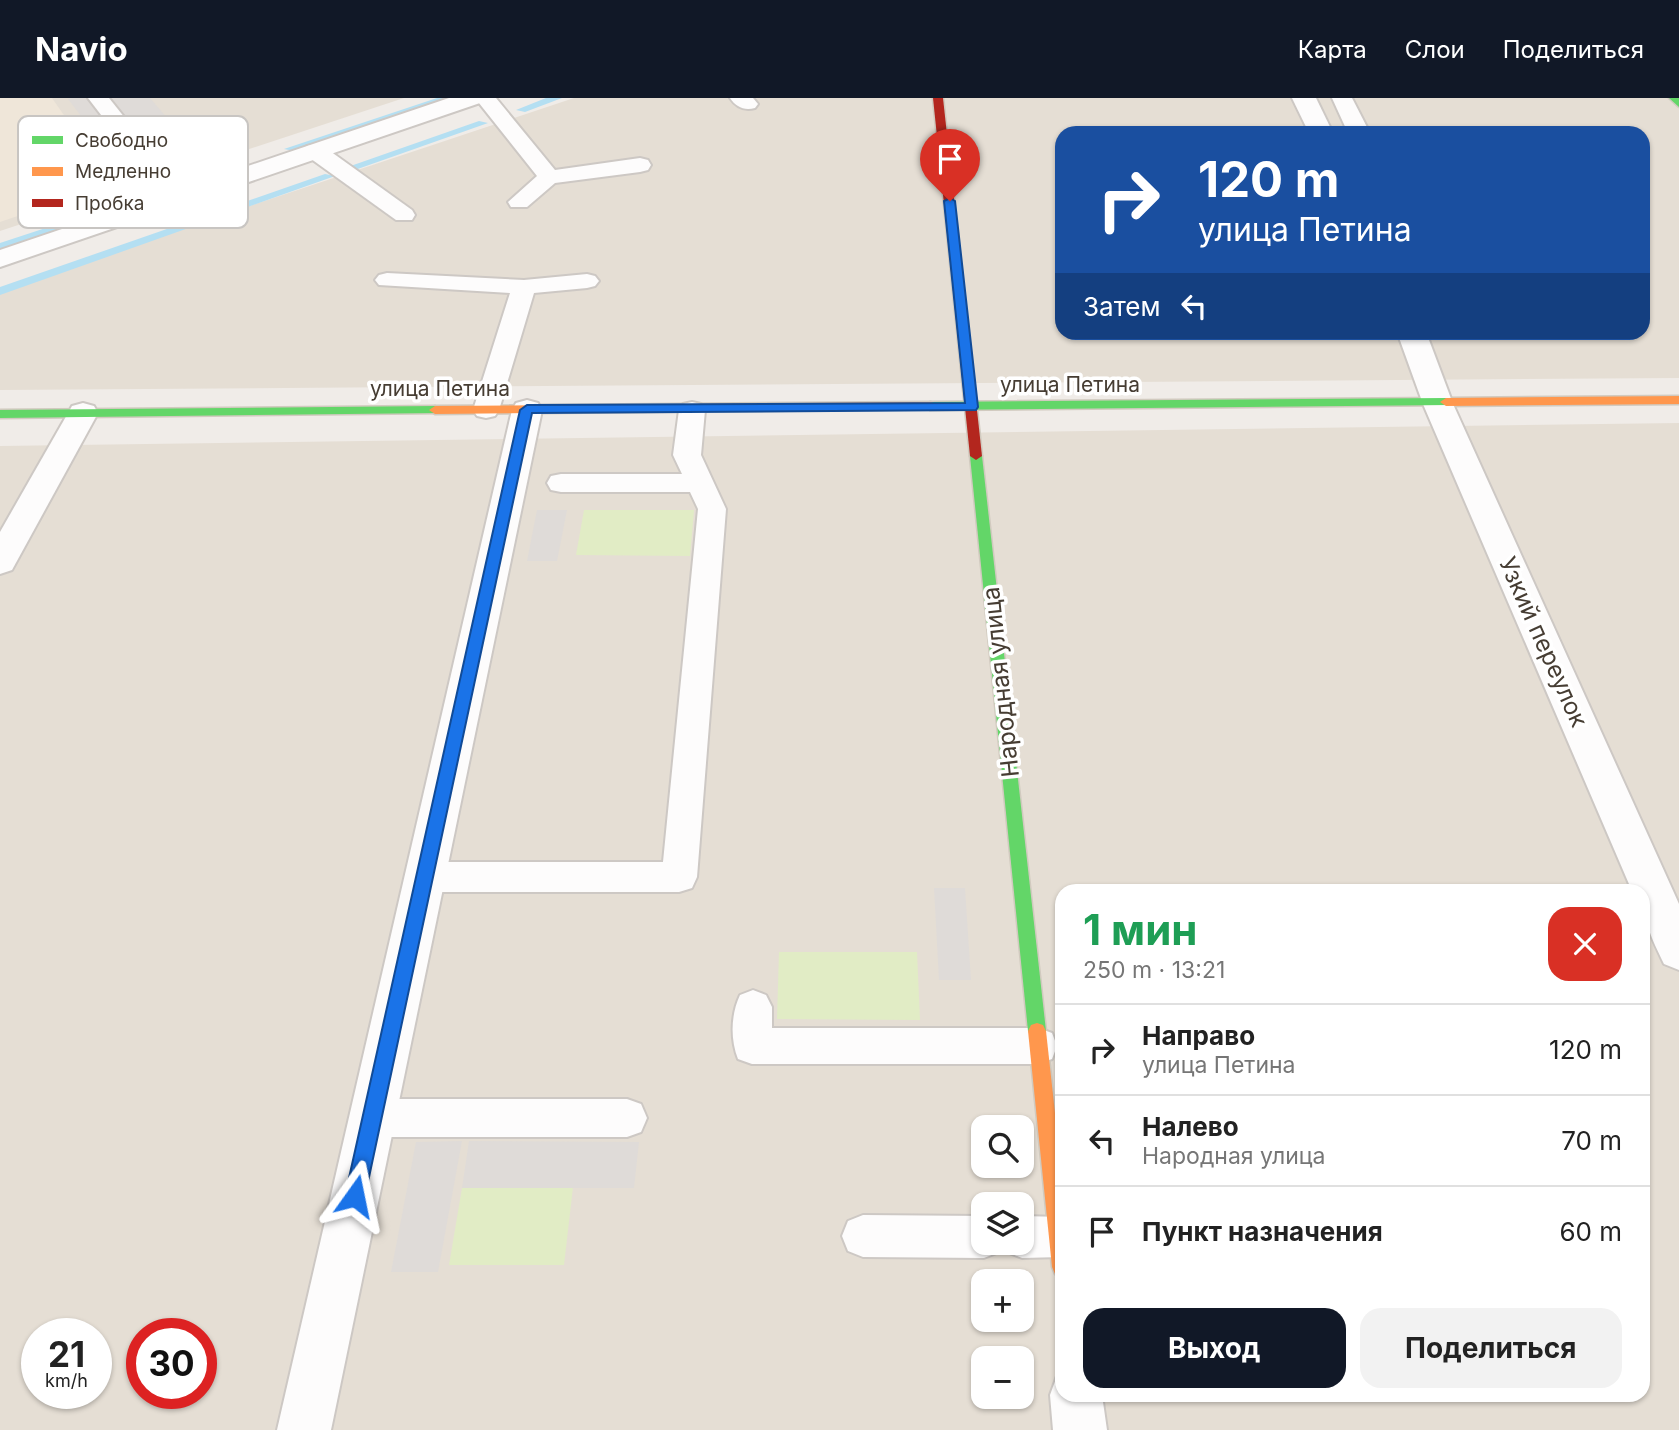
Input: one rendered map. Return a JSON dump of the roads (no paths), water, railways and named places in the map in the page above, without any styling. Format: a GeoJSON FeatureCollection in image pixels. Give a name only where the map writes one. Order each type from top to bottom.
{"type":"FeatureCollection","features":[{"type":"Feature","properties":{"kind":"street"},"geometry":{"type":"LineString","coordinates":[[248,174],[472,98]]}},
{"type":"Feature","properties":{"kind":"street","name":"Народная улица"},"geometry":{"type":"LineString","coordinates":[[939,98],[1038,1046],[1048,1247]]}},
{"type":"Feature","properties":{"kind":"street"},"geometry":{"type":"LineString","coordinates":[[1304,98],[1318,126]]}},
{"type":"Feature","properties":{"kind":"street"},"geometry":{"type":"LineString","coordinates":[[1674,98],[1679,104]]}},
{"type":"Feature","properties":{"kind":"street"},"geometry":{"type":"LineString","coordinates":[[0,259],[90,228]]}},
{"type":"Feature","properties":{"kind":"street","name":"Узкий переулок"},"geometry":{"type":"LineString","coordinates":[[1414,340],[1438,404],[1649,884]]}},
{"type":"Feature","properties":{"kind":"street","name":"улица Петина"},"geometry":{"type":"LineString","coordinates":[[0,414],[1679,400]]}},
{"type":"Feature","properties":{"kind":"street"},"geometry":{"type":"LineString","coordinates":[[304,1430],[527,410]]}},
{"type":"Feature","properties":{"kind":"street"},"geometry":{"type":"LineString","coordinates":[[0,562],[83,413]]}},
{"type":"Feature","properties":{"kind":"street","name":"Узкий переулок"},"geometry":{"type":"LineString","coordinates":[[1650,885],[1679,951]]}},
{"type":"Feature","properties":{"kind":"street"},"geometry":{"type":"LineString","coordinates":[[1077,1402],[1080,1430]]}},
{"type":"Feature","properties":{"kind":"lane"},"geometry":{"type":"LineString","coordinates":[[98,98],[112,116]]}},
{"type":"Feature","properties":{"kind":"lane"},"geometry":{"type":"LineString","coordinates":[[485,98],[550,177]]}},
{"type":"Feature","properties":{"kind":"lane"},"geometry":{"type":"LineString","coordinates":[[1342,98],[1356,126]]}},
{"type":"Feature","properties":{"kind":"lane"},"geometry":{"type":"LineString","coordinates":[[316,151],[404,215]]}},
{"type":"Feature","properties":{"kind":"lane"},"geometry":{"type":"LineString","coordinates":[[519,202],[550,177],[640,165]]}},
{"type":"Feature","properties":{"kind":"lane"},"geometry":{"type":"LineString","coordinates":[[387,280],[524,287],[587,281]]}},
{"type":"Feature","properties":{"kind":"lane"},"geometry":{"type":"LineString","coordinates":[[486,410],[524,287]]}},
{"type":"Feature","properties":{"kind":"lane"},"geometry":{"type":"LineString","coordinates":[[425,877],[679,877],[712,509],[687,455],[692,410]]}},
{"type":"Feature","properties":{"kind":"lane"},"geometry":{"type":"LineString","coordinates":[[561,483],[699,483]]}},
{"type":"Feature","properties":{"kind":"lane"},"geometry":{"type":"LineString","coordinates":[[753,1007],[752,1046],[1038,1046]]}},
{"type":"Feature","properties":{"kind":"lane"},"geometry":{"type":"LineString","coordinates":[[372,1118],[626,1118]]}},
{"type":"Feature","properties":{"kind":"lane"},"geometry":{"type":"LineString","coordinates":[[863,1236],[971,1237]]}},
{"type":"Feature","properties":{"kind":"waterway"},"geometry":{"type":"LineString","coordinates":[[290,149],[448,98]]}},
{"type":"Feature","properties":{"kind":"waterway"},"geometry":{"type":"LineString","coordinates":[[521,110],[557,98]]}},
{"type":"Feature","properties":{"kind":"waterway"},"geometry":{"type":"LineString","coordinates":[[348,169],[483,123]]}},
{"type":"Feature","properties":{"kind":"waterway"},"geometry":{"type":"LineString","coordinates":[[248,204],[329,176]]}},
{"type":"Feature","properties":{"kind":"waterway"},"geometry":{"type":"LineString","coordinates":[[0,247],[57,228]]}},
{"type":"Feature","properties":{"kind":"waterway"},"geometry":{"type":"LineString","coordinates":[[0,291],[180,228]]}}]}
